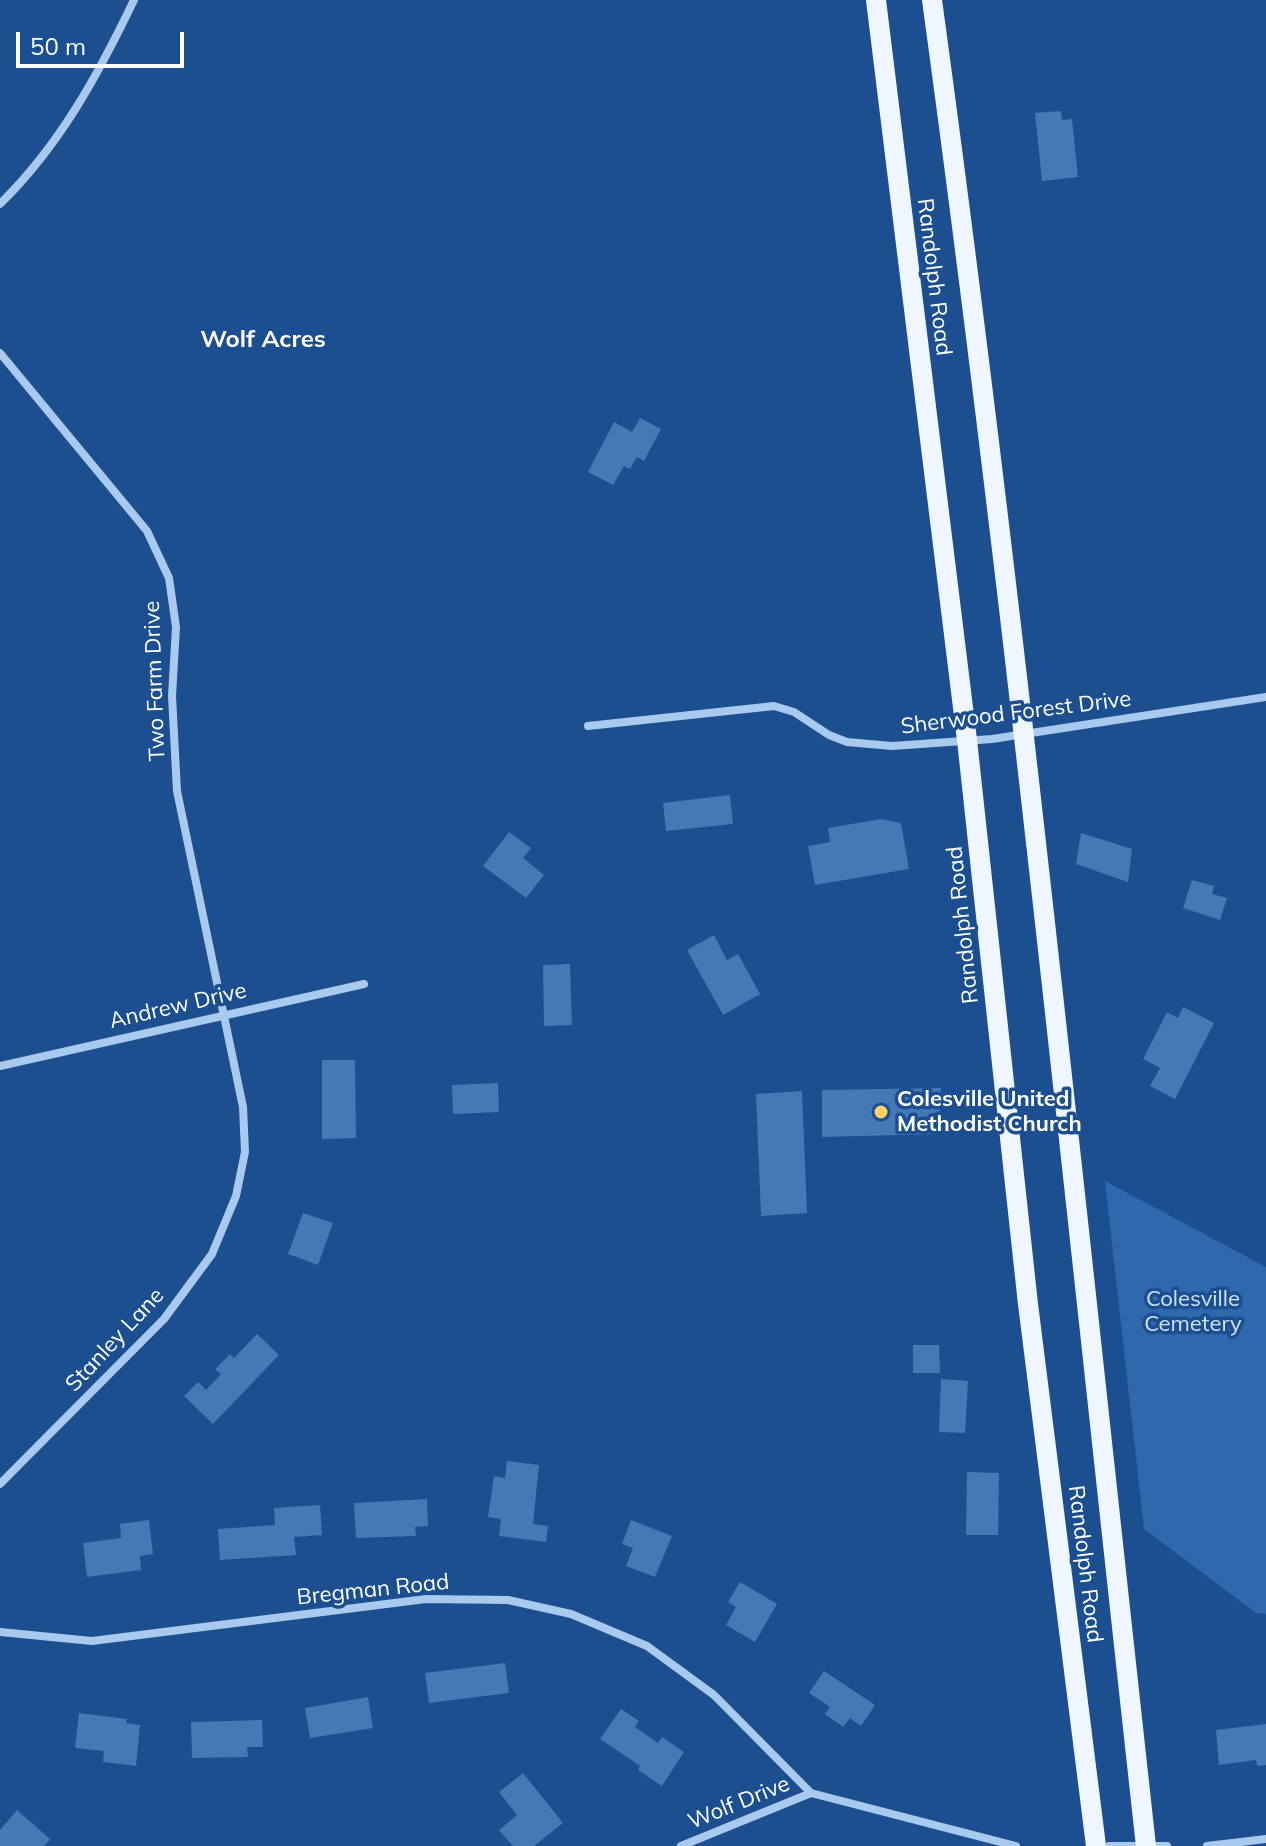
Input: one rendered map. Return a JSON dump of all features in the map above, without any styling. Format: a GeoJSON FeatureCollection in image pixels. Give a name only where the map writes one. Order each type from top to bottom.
{"type":"FeatureCollection","features":[{"type":"Feature","properties":{"kind":"main road","name":"Randolph Road"},"geometry":{"type":"LineString","coordinates":[[876,0],[967,740],[1028,1304],[1096,1846]]}},
{"type":"Feature","properties":{"kind":"main road","name":"Randolph Road"},"geometry":{"type":"LineString","coordinates":[[932,0],[962,219],[1023,734],[1146,1846]]}},
{"type":"Feature","properties":{"kind":"street"},"geometry":{"type":"LineString","coordinates":[[0,204],[66,128],[107,56],[134,0]]}},
{"type":"Feature","properties":{"kind":"street","name":"Two Farm Drive"},"geometry":{"type":"LineString","coordinates":[[0,353],[147,531],[169,578],[176,627],[172,696],[177,791],[225,1014]]}},
{"type":"Feature","properties":{"kind":"street","name":"Sherwood Forest Drive"},"geometry":{"type":"LineString","coordinates":[[588,726],[774,706],[794,712],[829,735],[847,742],[892,746],[1023,734],[1266,697]]}},
{"type":"Feature","properties":{"kind":"street","name":"Andrew Drive"},"geometry":{"type":"LineString","coordinates":[[0,1066],[364,984]]}},
{"type":"Feature","properties":{"kind":"street","name":"Stanley Lane"},"geometry":{"type":"LineString","coordinates":[[0,1484],[164,1319],[212,1254],[236,1196],[245,1152],[243,1107],[225,1014]]}},
{"type":"Feature","properties":{"kind":"street","name":"Bregman Road"},"geometry":{"type":"LineString","coordinates":[[0,1632],[92,1641],[426,1599],[508,1600],[571,1614],[647,1646],[714,1695],[811,1793]]}},
{"type":"Feature","properties":{"kind":"street"},"geometry":{"type":"LineString","coordinates":[[811,1793],[1016,1846]]}},
{"type":"Feature","properties":{"kind":"street","name":"Wolf Drive"},"geometry":{"type":"LineString","coordinates":[[681,1846],[811,1793]]}},
{"type":"Feature","properties":{"kind":"street"},"geometry":{"type":"LineString","coordinates":[[1207,1846],[1266,1839]]}},
{"type":"Feature","properties":{"kind":"street"},"geometry":{"type":"LineString","coordinates":[[1109,1846],[1167,1846]]}},
{"type":"Feature","properties":{"kind":"green space","name":"Colesville Cemetery"},"geometry":{"type":"Polygon","coordinates":[[[1105,1181],[1266,1267],[1266,1614],[1256,1613],[1144,1529],[1105,1181]]]}},
{"type":"Feature","properties":{"kind":"building"},"geometry":{"type":"Polygon","coordinates":[[[1061,111],[1062,120],[1072,119],[1078,177],[1042,181],[1035,113],[1061,111]]]}},
{"type":"Feature","properties":{"kind":"building"},"geometry":{"type":"Polygon","coordinates":[[[640,418],[661,429],[644,461],[637,457],[630,469],[624,466],[613,485],[588,472],[614,422],[632,432],[640,418]]]}},
{"type":"Feature","properties":{"kind":"building"},"geometry":{"type":"Polygon","coordinates":[[[730,795],[733,824],[666,831],[663,803],[730,795]]]}},
{"type":"Feature","properties":{"kind":"building"},"geometry":{"type":"Polygon","coordinates":[[[881,819],[901,823],[909,869],[815,885],[808,846],[830,842],[828,828],[881,819]]]}},
{"type":"Feature","properties":{"kind":"building"},"geometry":{"type":"Polygon","coordinates":[[[509,832],[531,848],[523,858],[544,875],[526,898],[483,866],[509,832]]]}},
{"type":"Feature","properties":{"kind":"building"},"geometry":{"type":"Polygon","coordinates":[[[1081,833],[1132,849],[1128,882],[1076,864],[1081,833]]]}},
{"type":"Feature","properties":{"kind":"building"},"geometry":{"type":"Polygon","coordinates":[[[1192,880],[1214,886],[1212,894],[1227,898],[1220,920],[1183,908],[1192,880]]]}},
{"type":"Feature","properties":{"kind":"building"},"geometry":{"type":"Polygon","coordinates":[[[714,935],[727,960],[738,954],[760,994],[723,1015],[687,950],[714,935]]]}},
{"type":"Feature","properties":{"kind":"building"},"geometry":{"type":"Polygon","coordinates":[[[570,964],[572,1025],[544,1026],[543,965],[570,964]]]}},
{"type":"Feature","properties":{"kind":"building"},"geometry":{"type":"Polygon","coordinates":[[[1183,1007],[1214,1023],[1175,1099],[1150,1086],[1160,1068],[1143,1059],[1167,1012],[1178,1018],[1183,1007]]]}},
{"type":"Feature","properties":{"kind":"building"},"geometry":{"type":"Polygon","coordinates":[[[322,1060],[355,1060],[356,1138],[322,1139],[322,1060]]]}},
{"type":"Feature","properties":{"kind":"building"},"geometry":{"type":"Polygon","coordinates":[[[498,1083],[499,1112],[453,1114],[452,1085],[498,1083]]]}},
{"type":"Feature","properties":{"kind":"building","name":"Colesville United Methodist Church"},"geometry":{"type":"Polygon","coordinates":[[[941,1088],[939,1134],[822,1137],[822,1090],[941,1088]]]}},
{"type":"Feature","properties":{"kind":"building"},"geometry":{"type":"Polygon","coordinates":[[[802,1091],[807,1213],[761,1216],[756,1094],[802,1091]]]}},
{"type":"Feature","properties":{"kind":"building"},"geometry":{"type":"Polygon","coordinates":[[[303,1213],[333,1223],[318,1265],[288,1254],[303,1213]]]}},
{"type":"Feature","properties":{"kind":"building"},"geometry":{"type":"Polygon","coordinates":[[[257,1334],[279,1355],[213,1424],[184,1396],[198,1382],[206,1390],[221,1374],[215,1369],[230,1354],[234,1358],[257,1334]]]}},
{"type":"Feature","properties":{"kind":"building"},"geometry":{"type":"Polygon","coordinates":[[[913,1345],[939,1345],[940,1373],[913,1373],[913,1345]]]}},
{"type":"Feature","properties":{"kind":"building"},"geometry":{"type":"Polygon","coordinates":[[[941,1379],[968,1381],[965,1433],[939,1432],[941,1379]]]}},
{"type":"Feature","properties":{"kind":"building"},"geometry":{"type":"Polygon","coordinates":[[[507,1461],[539,1465],[533,1524],[548,1526],[546,1542],[499,1536],[501,1519],[488,1517],[494,1476],[505,1478],[507,1461]]]}},
{"type":"Feature","properties":{"kind":"building"},"geometry":{"type":"Polygon","coordinates":[[[967,1472],[999,1473],[998,1535],[966,1535],[967,1472]]]}},
{"type":"Feature","properties":{"kind":"building"},"geometry":{"type":"Polygon","coordinates":[[[427,1499],[428,1526],[415,1527],[416,1536],[356,1538],[354,1503],[427,1499]]]}},
{"type":"Feature","properties":{"kind":"building"},"geometry":{"type":"Polygon","coordinates":[[[320,1505],[322,1535],[294,1537],[296,1555],[220,1560],[218,1529],[275,1525],[274,1508],[320,1505]]]}},
{"type":"Feature","properties":{"kind":"building"},"geometry":{"type":"Polygon","coordinates":[[[149,1520],[153,1554],[140,1556],[141,1570],[87,1577],[83,1543],[121,1538],[120,1524],[149,1520]]]}},
{"type":"Feature","properties":{"kind":"building"},"geometry":{"type":"Polygon","coordinates":[[[631,1520],[672,1536],[655,1577],[626,1566],[633,1548],[622,1544],[631,1520]]]}},
{"type":"Feature","properties":{"kind":"building"},"geometry":{"type":"Polygon","coordinates":[[[740,1582],[777,1604],[755,1642],[726,1625],[736,1607],[728,1602],[740,1582]]]}},
{"type":"Feature","properties":{"kind":"building"},"geometry":{"type":"Polygon","coordinates":[[[505,1663],[509,1693],[429,1703],[425,1673],[505,1663]]]}},
{"type":"Feature","properties":{"kind":"building"},"geometry":{"type":"Polygon","coordinates":[[[824,1671],[875,1705],[861,1726],[850,1718],[843,1727],[825,1714],[830,1707],[809,1693],[824,1671]]]}},
{"type":"Feature","properties":{"kind":"building"},"geometry":{"type":"Polygon","coordinates":[[[368,1697],[373,1728],[310,1738],[305,1708],[368,1697]]]}},
{"type":"Feature","properties":{"kind":"building"},"geometry":{"type":"Polygon","coordinates":[[[621,1709],[639,1721],[635,1727],[658,1743],[662,1737],[684,1752],[662,1786],[638,1770],[640,1766],[600,1739],[621,1709]]]}},
{"type":"Feature","properties":{"kind":"building"},"geometry":{"type":"Polygon","coordinates":[[[79,1713],[127,1719],[126,1723],[140,1725],[136,1766],[103,1762],[104,1751],[75,1748],[79,1713]]]}},
{"type":"Feature","properties":{"kind":"building"},"geometry":{"type":"Polygon","coordinates":[[[262,1720],[263,1747],[247,1747],[248,1757],[192,1758],[191,1722],[262,1720]]]}},
{"type":"Feature","properties":{"kind":"building"},"geometry":{"type":"Polygon","coordinates":[[[1266,1724],[1266,1765],[1257,1766],[1256,1760],[1219,1765],[1216,1730],[1266,1724]]]}},
{"type":"Feature","properties":{"kind":"building"},"geometry":{"type":"Polygon","coordinates":[[[523,1773],[563,1823],[534,1846],[513,1846],[499,1830],[517,1815],[499,1792],[523,1773]]]}},
{"type":"Feature","properties":{"kind":"building"},"geometry":{"type":"Polygon","coordinates":[[[17,1810],[50,1839],[44,1846],[0,1846],[0,1830],[17,1810]]]}},
{"type":"Feature","properties":{"kind":"place","name":"Colesville United Methodist Church"},"geometry":{"type":"Point","coordinates":[881,1112]}},
{"type":"Feature","properties":{"kind":"district","name":"Wolf Acres"},"geometry":{"type":"Point","coordinates":[263,340]}}]}
